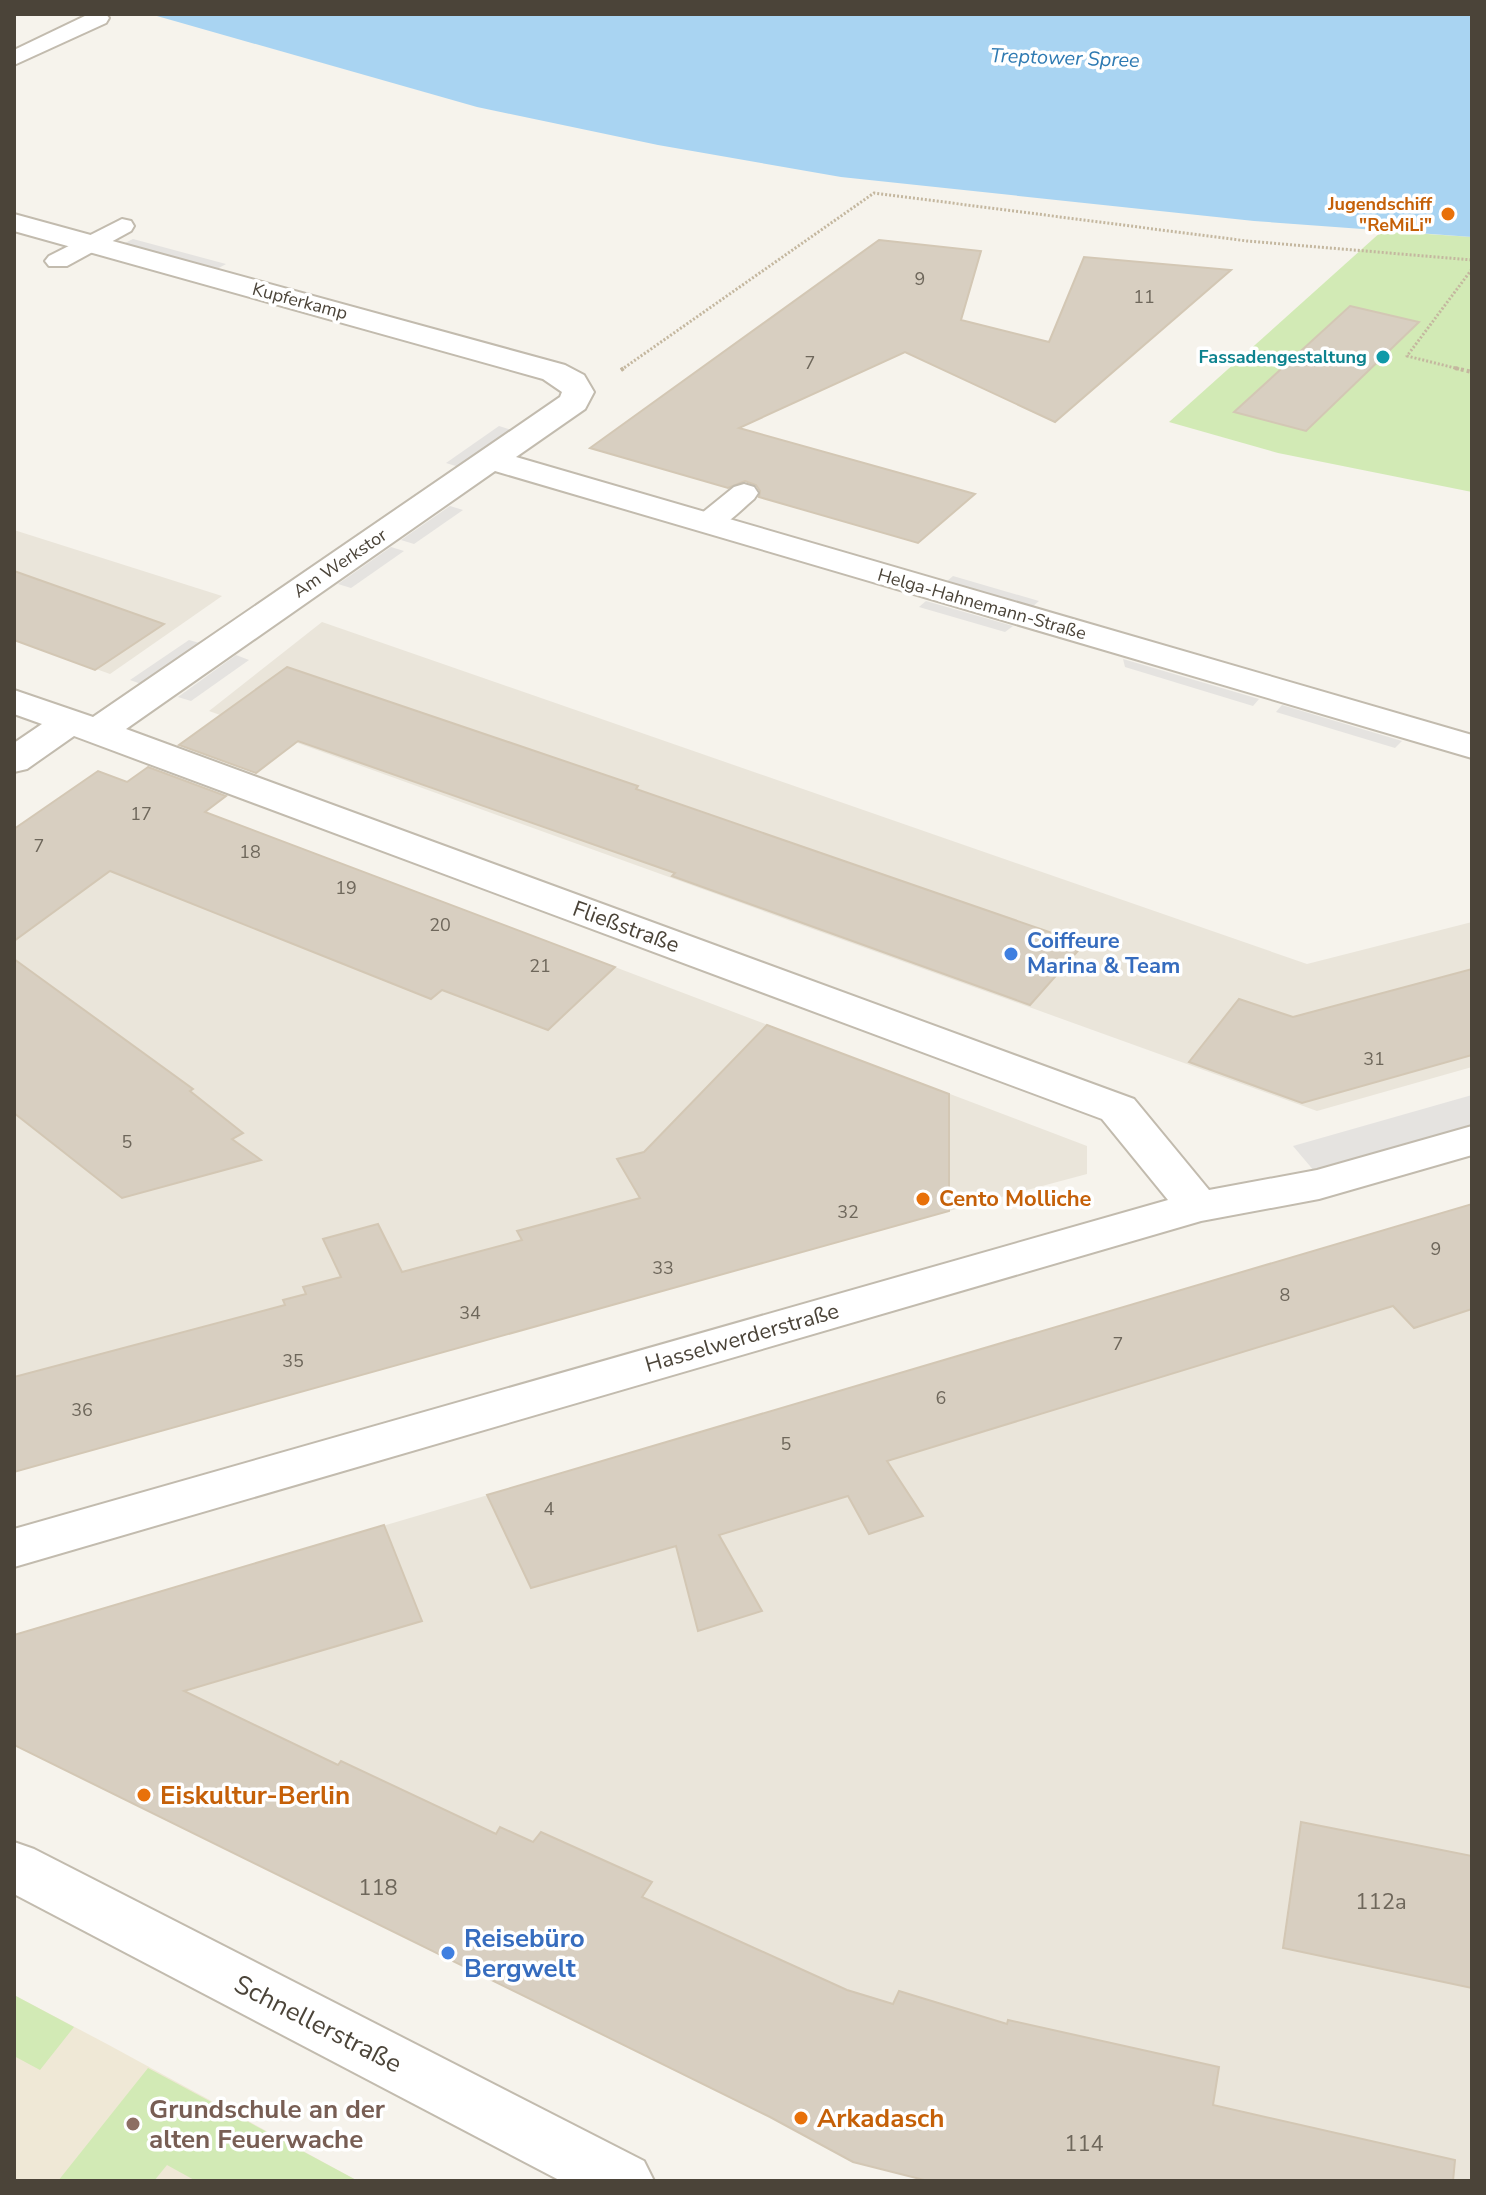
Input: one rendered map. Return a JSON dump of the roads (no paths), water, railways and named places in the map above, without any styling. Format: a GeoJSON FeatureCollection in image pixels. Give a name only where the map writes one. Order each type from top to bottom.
{"type":"FeatureCollection","features":[{"type":"Feature","properties":{"kind":"street","name":"Kupferkamp"},"geometry":{"type":"LineString","coordinates":[[14,222],[554,372],[573,382],[578,392]]}},
{"type":"Feature","properties":{"kind":"street","name":"Am Werkstor"},"geometry":{"type":"LineString","coordinates":[[14,761],[84,726],[491,460],[574,402],[578,392]]}},
{"type":"Feature","properties":{"kind":"street","name":"Helga-Hahnemann-Straße"},"geometry":{"type":"LineString","coordinates":[[491,460],[1472,747]]}},
{"type":"Feature","properties":{"kind":"street","name":"Fließstraße"},"geometry":{"type":"LineString","coordinates":[[14,701],[1118,1109],[1198,1207]]}},
{"type":"Feature","properties":{"kind":"street","name":"Hasselwerderstraße"},"geometry":{"type":"LineString","coordinates":[[14,1548],[1198,1207],[1319,1184],[1472,1140]]}},
{"type":"Feature","properties":{"kind":"street","name":"Schnellerstraße"},"geometry":{"type":"LineString","coordinates":[[14,1866],[622,2181]]}},
{"type":"Feature","properties":{"kind":"lane"},"geometry":{"type":"LineString","coordinates":[[14,58],[98,18]]}},
{"type":"Feature","properties":{"kind":"lane"},"geometry":{"type":"LineString","coordinates":[[58,261],[122,226]]}},
{"type":"Feature","properties":{"kind":"lane"},"geometry":{"type":"LineString","coordinates":[[707,523],[744,493]]}},
{"type":"Feature","properties":{"kind":"water","name":"Treptower Spree"},"geometry":{"type":"Polygon","coordinates":[[[150,14],[1472,14],[1472,237],[1254,221],[841,177],[658,145],[477,107],[150,14]]]}},
{"type":"Feature","properties":{"kind":"place","name":"Jugendschiff \"ReMiLi\""},"geometry":{"type":"Point","coordinates":[1448,214]}},
{"type":"Feature","properties":{"kind":"place","name":"Fassadengestaltung"},"geometry":{"type":"Point","coordinates":[1383,357]}},
{"type":"Feature","properties":{"kind":"place","name":"Coiffeure Marina & Team"},"geometry":{"type":"Point","coordinates":[1011,954]}},
{"type":"Feature","properties":{"kind":"place","name":"Cento Molliche"},"geometry":{"type":"Point","coordinates":[923,1199]}},
{"type":"Feature","properties":{"kind":"place","name":"Eiskultur-Berlin"},"geometry":{"type":"Point","coordinates":[144,1795]}},
{"type":"Feature","properties":{"kind":"place","name":"Reisebüro Bergwelt"},"geometry":{"type":"Point","coordinates":[448,1953]}},
{"type":"Feature","properties":{"kind":"place","name":"Arkadasch"},"geometry":{"type":"Point","coordinates":[801,2118]}},
{"type":"Feature","properties":{"kind":"place","name":"Grundschule an der alten Feuerwache"},"geometry":{"type":"Point","coordinates":[133,2124]}}]}
